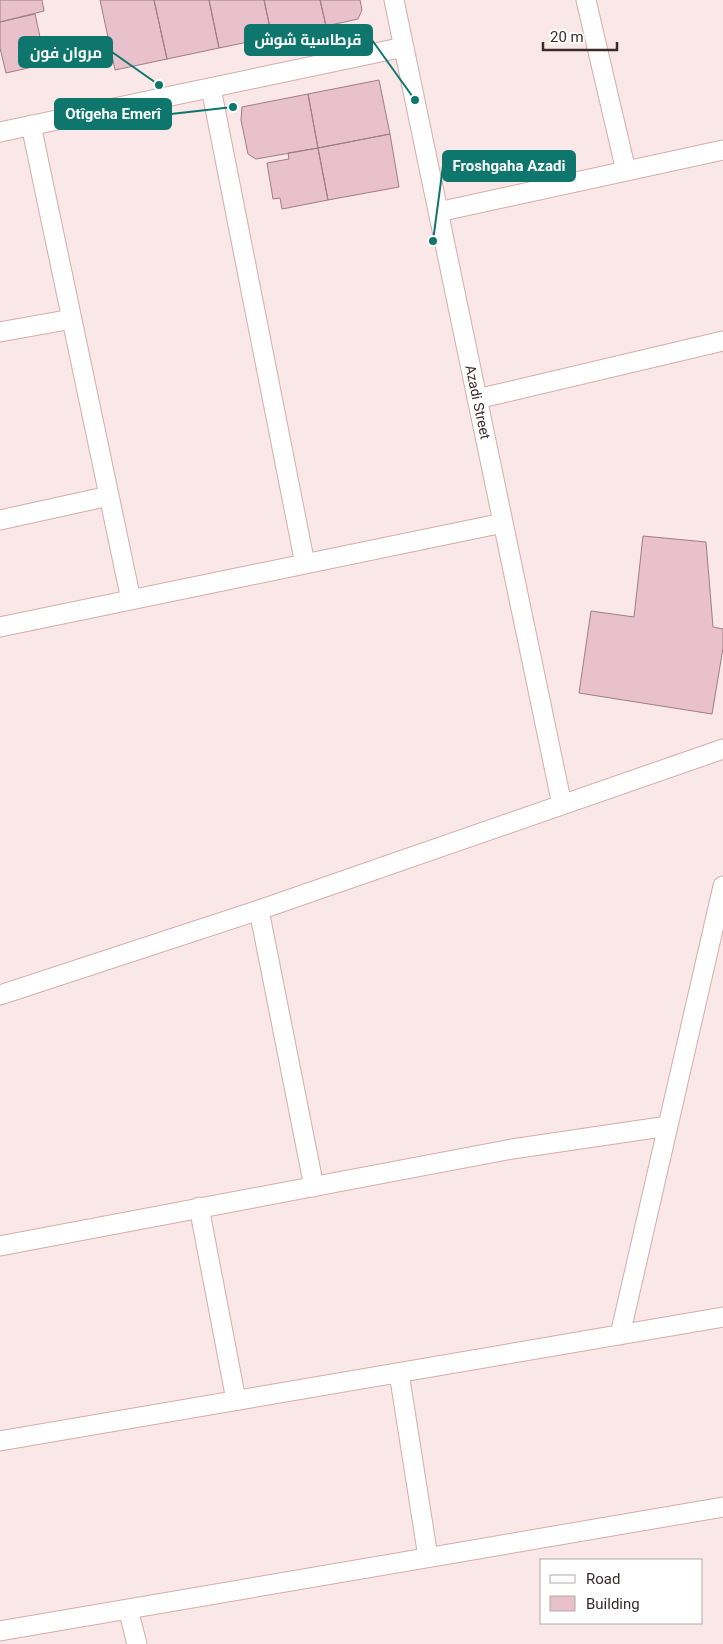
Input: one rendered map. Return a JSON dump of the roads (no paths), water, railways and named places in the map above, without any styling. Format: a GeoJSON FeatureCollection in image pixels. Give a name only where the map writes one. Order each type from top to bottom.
{"type":"FeatureCollection","features":[{"type":"Feature","properties":{"kind":"street","name":"Azadi Street"},"geometry":{"type":"LineString","coordinates":[[394,0],[562,805]]}},
{"type":"Feature","properties":{"kind":"street"},"geometry":{"type":"LineString","coordinates":[[586,0],[626,171]]}},
{"type":"Feature","properties":{"kind":"street"},"geometry":{"type":"LineString","coordinates":[[0,132],[404,48]]}},
{"type":"Feature","properties":{"kind":"street"},"geometry":{"type":"LineString","coordinates":[[211,88],[305,564]]}},
{"type":"Feature","properties":{"kind":"street"},"geometry":{"type":"LineString","coordinates":[[31,125],[131,600]]}},
{"type":"Feature","properties":{"kind":"street"},"geometry":{"type":"LineString","coordinates":[[438,212],[723,150]]}},
{"type":"Feature","properties":{"kind":"street"},"geometry":{"type":"LineString","coordinates":[[0,332],[72,319]]}},
{"type":"Feature","properties":{"kind":"street"},"geometry":{"type":"LineString","coordinates":[[477,399],[723,341]]}},
{"type":"Feature","properties":{"kind":"street"},"geometry":{"type":"LineString","coordinates":[[0,520],[110,496]]}},
{"type":"Feature","properties":{"kind":"street"},"geometry":{"type":"LineString","coordinates":[[0,627],[503,523]]}},
{"type":"Feature","properties":{"kind":"street"},"geometry":{"type":"LineString","coordinates":[[0,995],[259,910],[723,749]]}},
{"type":"Feature","properties":{"kind":"street"},"geometry":{"type":"LineString","coordinates":[[620,1335],[723,886]]}},
{"type":"Feature","properties":{"kind":"street"},"geometry":{"type":"LineString","coordinates":[[259,910],[314,1187]]}},
{"type":"Feature","properties":{"kind":"street"},"geometry":{"type":"LineString","coordinates":[[0,1246],[512,1149],[668,1126]]}},
{"type":"Feature","properties":{"kind":"street"},"geometry":{"type":"LineString","coordinates":[[199,1207],[236,1400]]}},
{"type":"Feature","properties":{"kind":"street"},"geometry":{"type":"LineString","coordinates":[[0,1441],[723,1317]]}},
{"type":"Feature","properties":{"kind":"street"},"geometry":{"type":"LineString","coordinates":[[399,1373],[428,1557]]}},
{"type":"Feature","properties":{"kind":"street"},"geometry":{"type":"LineString","coordinates":[[0,1630],[723,1507]]}},
{"type":"Feature","properties":{"kind":"street"},"geometry":{"type":"LineString","coordinates":[[128,1609],[137,1644]]}},
{"type":"Feature","properties":{"kind":"place","name":"مروان فون"},"geometry":{"type":"Point","coordinates":[159,85]}},
{"type":"Feature","properties":{"kind":"place","name":"قرطاسية شوش"},"geometry":{"type":"Point","coordinates":[415,100]}},
{"type":"Feature","properties":{"kind":"place","name":"Otîgeha Emerî"},"geometry":{"type":"Point","coordinates":[233,107]}},
{"type":"Feature","properties":{"kind":"place","name":"Froshgaha Azadi"},"geometry":{"type":"Point","coordinates":[433,241]}}]}
